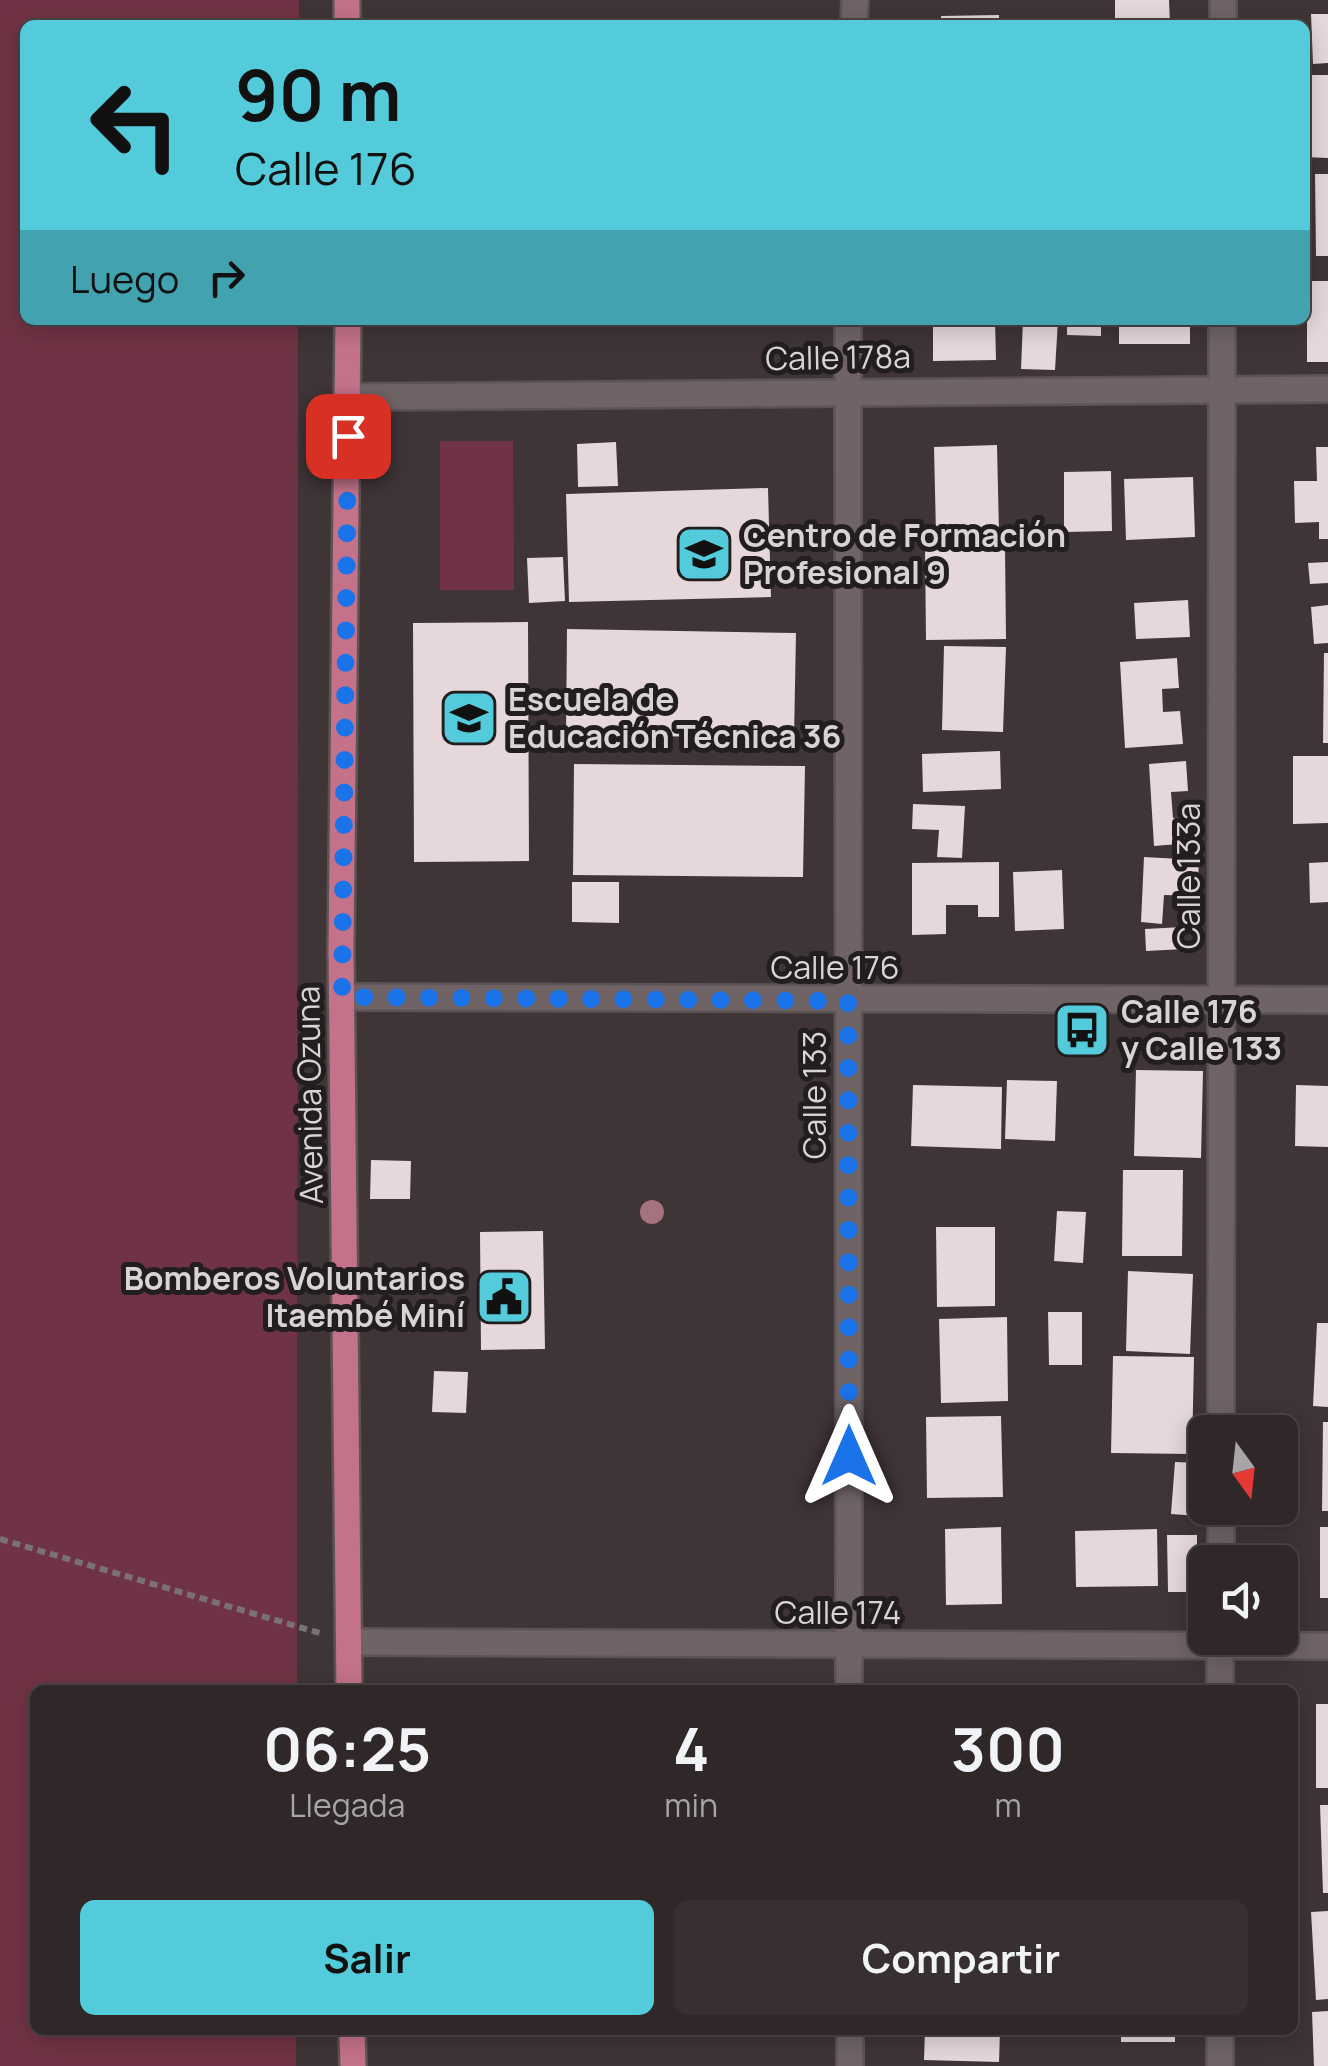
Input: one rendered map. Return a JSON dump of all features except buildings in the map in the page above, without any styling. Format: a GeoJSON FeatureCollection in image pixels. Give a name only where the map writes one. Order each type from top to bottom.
{"type":"FeatureCollection","features":[{"type":"Feature","properties":{"kind":"main road","name":"Avenida Ozuna"},"geometry":{"type":"LineString","coordinates":[[348,325],[342,997],[349,1685]]}},
{"type":"Feature","properties":{"kind":"main road"},"geometry":{"type":"LineString","coordinates":[[352,2035],[352,2066]]}},
{"type":"Feature","properties":{"kind":"street","name":"Calle 133"},"geometry":{"type":"LineString","coordinates":[[848,325],[849,1685]]}},
{"type":"Feature","properties":{"kind":"street","name":"Calle 133a"},"geometry":{"type":"LineString","coordinates":[[1221,1415],[1222,325]]}},
{"type":"Feature","properties":{"kind":"street","name":"Calle 178a"},"geometry":{"type":"LineString","coordinates":[[349,398],[846,390],[1328,389]]}},
{"type":"Feature","properties":{"kind":"street","name":"Calle 176"},"geometry":{"type":"LineString","coordinates":[[342,997],[1328,1000]]}},
{"type":"Feature","properties":{"kind":"street","name":"Calle 174"},"geometry":{"type":"LineString","coordinates":[[349,1642],[849,1646],[1188,1642]]}},
{"type":"Feature","properties":{"kind":"street","name":"Calle 174"},"geometry":{"type":"LineString","coordinates":[[1298,1645],[1328,1646]]}},
{"type":"Feature","properties":{"kind":"street"},"geometry":{"type":"LineString","coordinates":[[1220,1655],[1220,1685]]}},
{"type":"Feature","properties":{"kind":"street"},"geometry":{"type":"LineString","coordinates":[[850,2035],[850,2066]]}},
{"type":"Feature","properties":{"kind":"street"},"geometry":{"type":"LineString","coordinates":[[1220,2035],[1220,2066]]}},
{"type":"Feature","properties":{"kind":"path"},"geometry":{"type":"LineString","coordinates":[[0,1539],[349,1642]]}},
{"type":"Feature","properties":{"kind":"shaded area"},"geometry":{"type":"Polygon","coordinates":[[[0,0],[299,0],[299,20],[20,20],[20,325],[298,325],[297,1685],[30,1685],[30,2035],[296,2035],[296,2066],[0,2066],[0,0]]]}},
{"type":"Feature","properties":{"kind":"shaded area"},"geometry":{"type":"Polygon","coordinates":[[[440,441],[513,441],[514,590],[440,590],[440,441]]]}},
{"type":"Feature","properties":{"kind":"place","name":"Centro de Formación Profesional 9"},"geometry":{"type":"Point","coordinates":[704,554]}},
{"type":"Feature","properties":{"kind":"place","name":"Escuela de Educación Técnica 36"},"geometry":{"type":"Point","coordinates":[469,718]}},
{"type":"Feature","properties":{"kind":"place","name":"Calle 176 y Calle 133"},"geometry":{"type":"Point","coordinates":[1082,1030]}},
{"type":"Feature","properties":{"kind":"place","name":"Bomberos Voluntarios Itaembé Miní"},"geometry":{"type":"Point","coordinates":[504,1297]}},
{"type":"Feature","properties":{"kind":"route"},"geometry":{"type":"LineString","coordinates":[[348,436],[342,997],[848,1001],[849,1456]]}}]}
